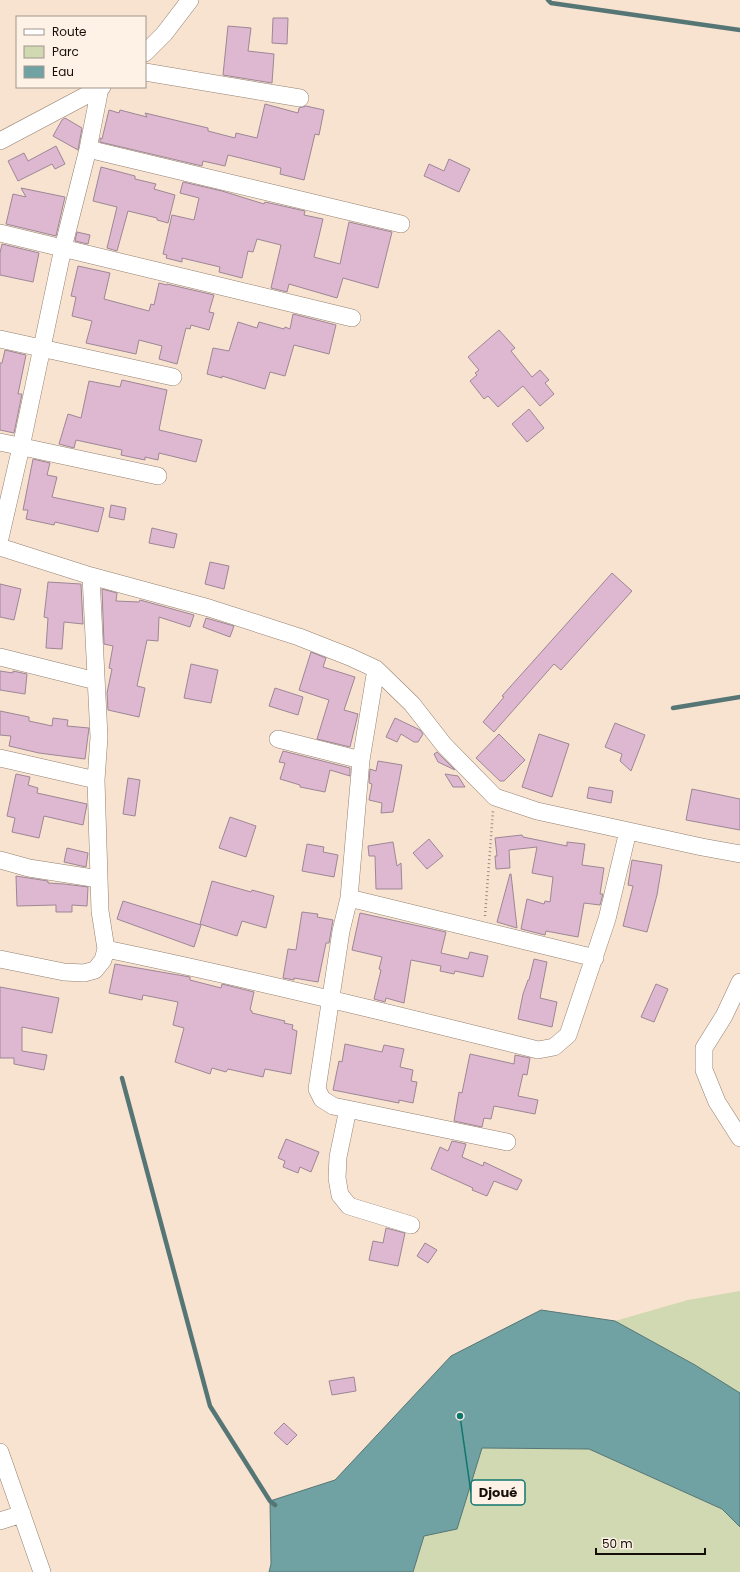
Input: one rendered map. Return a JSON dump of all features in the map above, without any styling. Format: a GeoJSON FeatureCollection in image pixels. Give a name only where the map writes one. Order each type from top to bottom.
{"type":"FeatureCollection","features":[{"type":"Feature","properties":{"kind":"street"},"geometry":{"type":"LineString","coordinates":[[146,52],[164,34],[190,0]]}},
{"type":"Feature","properties":{"kind":"street"},"geometry":{"type":"LineString","coordinates":[[146,72],[300,98]]}},
{"type":"Feature","properties":{"kind":"street"},"geometry":{"type":"LineString","coordinates":[[0,141],[101,88]]}},
{"type":"Feature","properties":{"kind":"street"},"geometry":{"type":"LineString","coordinates":[[0,538],[21,447],[63,248],[88,149],[101,88]]}},
{"type":"Feature","properties":{"kind":"street"},"geometry":{"type":"LineString","coordinates":[[88,149],[401,224]]}},
{"type":"Feature","properties":{"kind":"street"},"geometry":{"type":"LineString","coordinates":[[0,233],[352,318]]}},
{"type":"Feature","properties":{"kind":"street"},"geometry":{"type":"LineString","coordinates":[[0,339],[173,377]]}},
{"type":"Feature","properties":{"kind":"street"},"geometry":{"type":"LineString","coordinates":[[0,442],[158,476]]}},
{"type":"Feature","properties":{"kind":"street"},"geometry":{"type":"LineString","coordinates":[[0,547],[91,576],[209,608],[299,637],[376,669],[412,704],[444,745],[494,797],[537,811],[740,854]]}},
{"type":"Feature","properties":{"kind":"street"},"geometry":{"type":"LineString","coordinates":[[0,959],[64,972],[84,973],[95,970],[103,960],[106,949],[100,911],[96,780],[99,737],[91,576]]}},
{"type":"Feature","properties":{"kind":"street"},"geometry":{"type":"LineString","coordinates":[[0,657],[96,681]]}},
{"type":"Feature","properties":{"kind":"street"},"geometry":{"type":"LineString","coordinates":[[376,669],[361,760],[349,898],[341,931],[329,1000],[317,1089],[322,1099],[333,1106],[507,1142]]}},
{"type":"Feature","properties":{"kind":"street"},"geometry":{"type":"LineString","coordinates":[[278,740],[361,760]]}},
{"type":"Feature","properties":{"kind":"street"},"geometry":{"type":"LineString","coordinates":[[0,758],[96,780]]}},
{"type":"Feature","properties":{"kind":"street"},"geometry":{"type":"LineString","coordinates":[[106,949],[202,969],[538,1050],[554,1047],[568,1035],[595,958],[607,919],[628,831]]}},
{"type":"Feature","properties":{"kind":"street"},"geometry":{"type":"LineString","coordinates":[[0,860],[29,868],[99,879]]}},
{"type":"Feature","properties":{"kind":"street"},"geometry":{"type":"LineString","coordinates":[[349,898],[595,958]]}},
{"type":"Feature","properties":{"kind":"street"},"geometry":{"type":"LineString","coordinates":[[740,982],[724,1016],[704,1048],[704,1070],[717,1102],[740,1138]]}},
{"type":"Feature","properties":{"kind":"street"},"geometry":{"type":"LineString","coordinates":[[348,1109],[338,1157],[337,1178],[340,1195],[349,1206],[411,1225]]}},
{"type":"Feature","properties":{"kind":"street"},"geometry":{"type":"LineString","coordinates":[[0,1452],[42,1572]]}},
{"type":"Feature","properties":{"kind":"street"},"geometry":{"type":"LineString","coordinates":[[0,1521],[22,1514]]}},
{"type":"Feature","properties":{"kind":"path"},"geometry":{"type":"LineString","coordinates":[[484,931],[494,797]]}},
{"type":"Feature","properties":{"kind":"green space"},"geometry":{"type":"Polygon","coordinates":[[[740,1291],[740,1393],[695,1365],[615,1321],[688,1300],[740,1291]]]}},
{"type":"Feature","properties":{"kind":"green space"},"geometry":{"type":"Polygon","coordinates":[[[482,1448],[589,1449],[722,1509],[740,1527],[740,1572],[413,1572],[424,1536],[457,1528],[482,1448]]]}},
{"type":"Feature","properties":{"kind":"water"},"geometry":{"type":"Polygon","coordinates":[[[541,1310],[615,1321],[695,1365],[740,1393],[740,1527],[722,1509],[589,1449],[482,1448],[457,1529],[424,1536],[413,1572],[269,1572],[271,1564],[270,1501],[335,1480],[451,1356],[541,1310]]]}},
{"type":"Feature","properties":{"kind":"building"},"geometry":{"type":"Polygon","coordinates":[[[273,18],[288,18],[287,44],[272,43],[273,18]]]}},
{"type":"Feature","properties":{"kind":"building"},"geometry":{"type":"Polygon","coordinates":[[[228,26],[251,28],[248,51],[274,54],[272,83],[223,75],[228,26]]]}},
{"type":"Feature","properties":{"kind":"building"},"geometry":{"type":"Polygon","coordinates":[[[265,104],[298,113],[299,108],[306,106],[324,110],[319,135],[315,134],[304,180],[280,174],[281,168],[228,155],[225,166],[203,161],[202,166],[100,142],[109,110],[119,113],[120,110],[147,117],[145,113],[208,128],[208,131],[235,138],[236,133],[257,138],[265,104]]]}},
{"type":"Feature","properties":{"kind":"building"},"geometry":{"type":"Polygon","coordinates":[[[65,118],[82,128],[78,150],[53,136],[62,120],[65,118]]]}},
{"type":"Feature","properties":{"kind":"building"},"geometry":{"type":"Polygon","coordinates":[[[56,146],[65,164],[55,169],[52,164],[18,181],[8,161],[24,153],[28,161],[56,146]]]}},
{"type":"Feature","properties":{"kind":"building"},"geometry":{"type":"Polygon","coordinates":[[[449,159],[470,169],[459,192],[424,176],[429,164],[444,171],[449,159]]]}},
{"type":"Feature","properties":{"kind":"building"},"geometry":{"type":"Polygon","coordinates":[[[101,167],[135,176],[135,179],[156,184],[154,189],[175,195],[168,223],[157,220],[157,218],[128,211],[117,251],[107,248],[117,207],[93,201],[101,167]]]}},
{"type":"Feature","properties":{"kind":"building"},"geometry":{"type":"Polygon","coordinates":[[[183,182],[222,191],[264,204],[265,202],[305,211],[304,215],[323,219],[314,257],[340,264],[349,222],[392,232],[378,288],[343,278],[337,298],[289,284],[287,292],[271,288],[281,245],[257,239],[253,252],[248,251],[242,278],[219,272],[220,267],[182,258],[182,262],[166,258],[167,255],[163,254],[172,215],[194,220],[199,198],[180,193],[183,182]]]}},
{"type":"Feature","properties":{"kind":"building"},"geometry":{"type":"Polygon","coordinates":[[[21,188],[65,197],[56,236],[6,224],[13,194],[26,197],[21,188]]]}},
{"type":"Feature","properties":{"kind":"building"},"geometry":{"type":"Polygon","coordinates":[[[77,232],[90,235],[88,244],[75,241],[77,232]]]}},
{"type":"Feature","properties":{"kind":"building"},"geometry":{"type":"Polygon","coordinates":[[[2,244],[39,253],[33,282],[0,275],[0,253],[2,244]]]}},
{"type":"Feature","properties":{"kind":"building"},"geometry":{"type":"Polygon","coordinates":[[[78,266],[110,273],[104,299],[149,311],[151,304],[154,305],[159,283],[214,295],[209,312],[214,313],[209,330],[191,325],[190,329],[186,328],[177,364],[159,359],[162,346],[139,340],[136,354],[86,343],[92,321],[72,316],[76,297],[71,296],[78,266]]]}},
{"type":"Feature","properties":{"kind":"building"},"geometry":{"type":"Polygon","coordinates":[[[293,314],[336,325],[329,354],[294,345],[285,376],[270,372],[265,389],[222,376],[222,378],[207,374],[213,348],[229,351],[238,322],[257,328],[259,322],[284,329],[285,327],[290,329],[293,314]]]}},
{"type":"Feature","properties":{"kind":"building"},"geometry":{"type":"Polygon","coordinates":[[[499,330],[515,348],[511,351],[532,377],[540,370],[549,380],[545,383],[554,394],[540,406],[523,386],[498,407],[488,396],[484,399],[470,381],[477,375],[475,373],[479,370],[468,357],[499,330]]]}},
{"type":"Feature","properties":{"kind":"building"},"geometry":{"type":"Polygon","coordinates":[[[5,350],[26,355],[18,394],[22,394],[14,433],[0,430],[0,363],[2,363],[5,350]]]}},
{"type":"Feature","properties":{"kind":"building"},"geometry":{"type":"Polygon","coordinates":[[[122,380],[167,390],[159,430],[202,440],[196,462],[159,453],[158,460],[145,457],[145,460],[121,455],[122,450],[76,440],[74,448],[59,444],[68,414],[81,418],[89,381],[120,387],[122,380]]]}},
{"type":"Feature","properties":{"kind":"building"},"geometry":{"type":"Polygon","coordinates":[[[529,409],[544,428],[527,442],[512,424],[529,409]]]}},
{"type":"Feature","properties":{"kind":"building"},"geometry":{"type":"Polygon","coordinates":[[[33,459],[50,463],[47,475],[57,477],[52,497],[104,508],[98,532],[55,522],[54,525],[26,519],[28,510],[23,510],[33,459]]]}},
{"type":"Feature","properties":{"kind":"building"},"geometry":{"type":"Polygon","coordinates":[[[111,505],[126,508],[124,520],[109,517],[111,505]]]}},
{"type":"Feature","properties":{"kind":"building"},"geometry":{"type":"Polygon","coordinates":[[[152,528],[177,534],[174,548],[149,543],[152,528]]]}},
{"type":"Feature","properties":{"kind":"building"},"geometry":{"type":"Polygon","coordinates":[[[210,562],[229,566],[224,589],[205,584],[210,562]]]}},
{"type":"Feature","properties":{"kind":"building"},"geometry":{"type":"Polygon","coordinates":[[[612,573],[632,591],[561,670],[554,664],[494,732],[483,722],[504,697],[502,696],[612,573]]]}},
{"type":"Feature","properties":{"kind":"building"},"geometry":{"type":"Polygon","coordinates":[[[48,582],[81,584],[83,624],[64,622],[62,649],[46,648],[48,618],[44,617],[48,582]]]}},
{"type":"Feature","properties":{"kind":"building"},"geometry":{"type":"Polygon","coordinates":[[[0,584],[21,589],[14,620],[0,617],[0,584]]]}},
{"type":"Feature","properties":{"kind":"building"},"geometry":{"type":"Polygon","coordinates":[[[102,589],[117,593],[116,601],[139,602],[140,600],[194,615],[190,627],[159,617],[158,641],[147,640],[137,686],[145,688],[139,717],[108,710],[107,693],[112,669],[109,668],[113,646],[104,644],[102,589]]]}},
{"type":"Feature","properties":{"kind":"building"},"geometry":{"type":"Polygon","coordinates":[[[206,618],[234,626],[230,637],[203,627],[206,618]]]}},
{"type":"Feature","properties":{"kind":"building"},"geometry":{"type":"Polygon","coordinates":[[[311,652],[326,658],[323,667],[355,677],[344,710],[358,714],[350,747],[317,739],[329,700],[299,690],[311,652]]]}},
{"type":"Feature","properties":{"kind":"building"},"geometry":{"type":"Polygon","coordinates":[[[191,664],[218,670],[211,703],[184,698],[191,664]]]}},
{"type":"Feature","properties":{"kind":"building"},"geometry":{"type":"Polygon","coordinates":[[[0,671],[13,673],[13,671],[27,674],[25,694],[0,690],[0,671]]]}},
{"type":"Feature","properties":{"kind":"building"},"geometry":{"type":"Polygon","coordinates":[[[275,688],[303,697],[298,715],[269,706],[275,688]]]}},
{"type":"Feature","properties":{"kind":"building"},"geometry":{"type":"Polygon","coordinates":[[[0,711],[29,717],[29,721],[52,726],[53,718],[68,720],[67,726],[89,728],[85,759],[39,753],[9,746],[11,736],[0,735],[0,711]]]}},
{"type":"Feature","properties":{"kind":"building"},"geometry":{"type":"Polygon","coordinates":[[[395,718],[420,730],[423,734],[418,742],[414,742],[401,734],[397,742],[386,737],[395,718]]]}},
{"type":"Feature","properties":{"kind":"building"},"geometry":{"type":"Polygon","coordinates":[[[615,723],[645,735],[631,771],[620,761],[622,754],[605,747],[615,723]]]}},
{"type":"Feature","properties":{"kind":"building"},"geometry":{"type":"Polygon","coordinates":[[[499,734],[525,760],[504,781],[500,781],[476,758],[499,734]]]}},
{"type":"Feature","properties":{"kind":"building"},"geometry":{"type":"Polygon","coordinates":[[[539,734],[569,744],[552,797],[522,787],[539,734]]]}},
{"type":"Feature","properties":{"kind":"building"},"geometry":{"type":"Polygon","coordinates":[[[283,751],[350,768],[350,776],[330,770],[325,792],[300,787],[300,785],[280,779],[285,763],[279,762],[283,751]]]}},
{"type":"Feature","properties":{"kind":"building"},"geometry":{"type":"Polygon","coordinates":[[[437,752],[455,770],[438,762],[434,754],[437,752]]]}},
{"type":"Feature","properties":{"kind":"building"},"geometry":{"type":"Polygon","coordinates":[[[378,761],[402,765],[393,812],[381,813],[382,803],[369,800],[372,784],[369,783],[370,769],[376,771],[378,761]]]}},
{"type":"Feature","properties":{"kind":"building"},"geometry":{"type":"Polygon","coordinates":[[[16,774],[30,777],[28,785],[38,788],[37,793],[87,804],[83,825],[44,816],[39,838],[12,832],[15,818],[7,816],[16,774]]]}},
{"type":"Feature","properties":{"kind":"building"},"geometry":{"type":"Polygon","coordinates":[[[445,774],[458,776],[465,787],[453,787],[445,774]]]}},
{"type":"Feature","properties":{"kind":"building"},"geometry":{"type":"Polygon","coordinates":[[[128,778],[140,780],[135,816],[123,814],[128,778]]]}},
{"type":"Feature","properties":{"kind":"building"},"geometry":{"type":"Polygon","coordinates":[[[589,787],[613,791],[611,803],[587,798],[589,787]]]}},
{"type":"Feature","properties":{"kind":"building"},"geometry":{"type":"Polygon","coordinates":[[[692,789],[740,799],[740,830],[686,820],[692,789]]]}},
{"type":"Feature","properties":{"kind":"building"},"geometry":{"type":"Polygon","coordinates":[[[230,817],[256,826],[246,857],[219,848],[230,817]]]}},
{"type":"Feature","properties":{"kind":"building"},"geometry":{"type":"Polygon","coordinates":[[[522,835],[523,837],[567,846],[567,842],[585,844],[582,865],[604,868],[600,894],[603,894],[600,905],[584,903],[578,937],[546,931],[545,935],[521,929],[527,899],[544,904],[545,901],[550,902],[553,877],[532,873],[537,847],[509,850],[510,868],[496,869],[495,856],[497,856],[495,838],[522,835]]]}},
{"type":"Feature","properties":{"kind":"building"},"geometry":{"type":"Polygon","coordinates":[[[429,839],[443,856],[427,869],[413,853],[429,839]]]}},
{"type":"Feature","properties":{"kind":"building"},"geometry":{"type":"Polygon","coordinates":[[[393,842],[397,866],[401,863],[402,889],[376,889],[375,856],[369,856],[368,846],[393,842]]]}},
{"type":"Feature","properties":{"kind":"building"},"geometry":{"type":"Polygon","coordinates":[[[307,844],[324,847],[323,852],[338,855],[334,877],[302,871],[307,844]]]}},
{"type":"Feature","properties":{"kind":"building"},"geometry":{"type":"Polygon","coordinates":[[[67,848],[88,853],[86,867],[64,862],[67,848]]]}},
{"type":"Feature","properties":{"kind":"building"},"geometry":{"type":"Polygon","coordinates":[[[632,860],[662,865],[657,895],[647,932],[623,926],[633,886],[628,885],[632,860]]]}},
{"type":"Feature","properties":{"kind":"building"},"geometry":{"type":"Polygon","coordinates":[[[511,874],[517,928],[497,922],[511,874]]]}},
{"type":"Feature","properties":{"kind":"building"},"geometry":{"type":"Polygon","coordinates":[[[16,876],[48,881],[48,883],[88,887],[87,906],[72,905],[72,912],[56,912],[56,905],[17,906],[16,876]]]}},
{"type":"Feature","properties":{"kind":"building"},"geometry":{"type":"Polygon","coordinates":[[[212,881],[251,892],[252,890],[274,896],[266,928],[242,921],[237,936],[200,924],[212,881]]]}},
{"type":"Feature","properties":{"kind":"building"},"geometry":{"type":"Polygon","coordinates":[[[123,901],[201,925],[194,947],[117,919],[123,901]]]}},
{"type":"Feature","properties":{"kind":"building"},"geometry":{"type":"Polygon","coordinates":[[[302,912],[318,914],[317,917],[333,920],[329,943],[326,943],[318,982],[294,978],[294,980],[283,978],[288,949],[296,950],[302,912]]]}},
{"type":"Feature","properties":{"kind":"building"},"geometry":{"type":"Polygon","coordinates":[[[360,913],[446,932],[441,953],[468,959],[470,952],[488,956],[483,977],[455,971],[454,974],[440,971],[441,966],[411,960],[404,1003],[386,998],[385,1002],[374,999],[381,970],[379,969],[382,957],[352,950],[360,913]]]}},
{"type":"Feature","properties":{"kind":"building"},"geometry":{"type":"Polygon","coordinates":[[[534,959],[547,962],[540,998],[557,1002],[552,1027],[518,1019],[523,994],[529,980],[534,959]]]}},
{"type":"Feature","properties":{"kind":"building"},"geometry":{"type":"Polygon","coordinates":[[[115,964],[190,977],[190,980],[221,988],[222,984],[254,992],[250,1010],[252,1013],[285,1021],[284,1023],[293,1025],[292,1029],[297,1031],[291,1074],[265,1069],[263,1077],[228,1069],[226,1072],[212,1068],[210,1074],[175,1062],[184,1028],[173,1025],[178,1002],[143,995],[142,1000],[109,993],[115,964]]]}},
{"type":"Feature","properties":{"kind":"building"},"geometry":{"type":"Polygon","coordinates":[[[656,984],[668,989],[654,1022],[641,1017],[656,984]]]}},
{"type":"Feature","properties":{"kind":"building"},"geometry":{"type":"Polygon","coordinates":[[[0,987],[59,998],[52,1033],[22,1027],[22,1051],[47,1055],[44,1070],[14,1064],[14,1058],[0,1058],[0,987]]]}},
{"type":"Feature","properties":{"kind":"building"},"geometry":{"type":"Polygon","coordinates":[[[345,1044],[382,1052],[384,1045],[404,1049],[400,1067],[413,1070],[411,1081],[417,1082],[413,1103],[399,1100],[399,1103],[333,1090],[339,1061],[342,1062],[345,1044]]]}},
{"type":"Feature","properties":{"kind":"building"},"geometry":{"type":"Polygon","coordinates":[[[470,1054],[514,1064],[515,1055],[530,1058],[527,1075],[523,1074],[518,1096],[538,1100],[535,1114],[494,1106],[491,1119],[484,1118],[482,1127],[454,1121],[459,1092],[462,1093],[470,1054]]]}},
{"type":"Feature","properties":{"kind":"building"},"geometry":{"type":"Polygon","coordinates":[[[286,1139],[319,1152],[311,1172],[300,1167],[298,1173],[283,1167],[285,1161],[278,1158],[286,1139]]]}},
{"type":"Feature","properties":{"kind":"building"},"geometry":{"type":"Polygon","coordinates":[[[452,1141],[466,1144],[462,1157],[483,1166],[484,1162],[522,1180],[517,1190],[494,1181],[487,1196],[431,1169],[440,1147],[448,1151],[452,1141]]]}},
{"type":"Feature","properties":{"kind":"building"},"geometry":{"type":"Polygon","coordinates":[[[386,1228],[405,1233],[398,1266],[369,1260],[373,1241],[383,1243],[386,1228]]]}},
{"type":"Feature","properties":{"kind":"building"},"geometry":{"type":"Polygon","coordinates":[[[425,1243],[437,1250],[428,1263],[417,1256],[425,1243]]]}},
{"type":"Feature","properties":{"kind":"building"},"geometry":{"type":"Polygon","coordinates":[[[354,1377],[356,1391],[332,1395],[329,1381],[354,1377]]]}},
{"type":"Feature","properties":{"kind":"building"},"geometry":{"type":"Polygon","coordinates":[[[284,1423],[297,1435],[287,1445],[274,1433],[284,1423]]]}},
{"type":"Feature","properties":{"kind":"waterway"},"geometry":{"type":"LineString","coordinates":[[548,0],[551,3],[740,30]]}},
{"type":"Feature","properties":{"kind":"waterway"},"geometry":{"type":"LineString","coordinates":[[673,708],[740,697]]}},
{"type":"Feature","properties":{"kind":"waterway"},"geometry":{"type":"LineString","coordinates":[[122,1078],[210,1406],[270,1501],[275,1505]]}},
{"type":"Feature","properties":{"kind":"place","name":"Djoué"},"geometry":{"type":"Point","coordinates":[460,1416]}}]}
